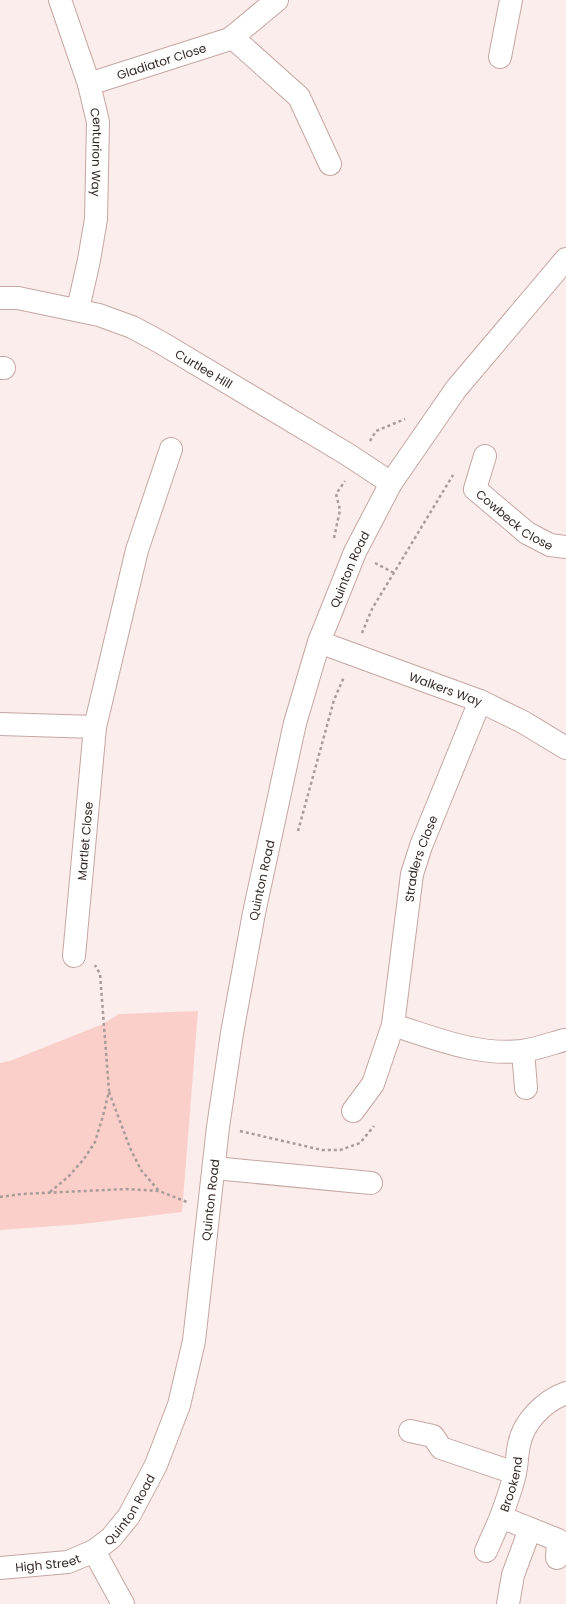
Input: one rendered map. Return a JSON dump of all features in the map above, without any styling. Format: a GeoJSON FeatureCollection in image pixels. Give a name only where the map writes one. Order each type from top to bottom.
{"type":"FeatureCollection","features":[{"type":"Feature","properties":{"kind":"street","name":"Centurion Way"},"geometry":{"type":"LineString","coordinates":[[60,0],[90,84],[98,122],[96,220],[90,260],[78,309]]}},
{"type":"Feature","properties":{"kind":"street","name":"Gladiator Close"},"geometry":{"type":"LineString","coordinates":[[90,84],[232,37],[277,0]]}},
{"type":"Feature","properties":{"kind":"street"},"geometry":{"type":"LineString","coordinates":[[500,57],[511,0]]}},
{"type":"Feature","properties":{"kind":"street"},"geometry":{"type":"LineString","coordinates":[[232,37],[299,97],[330,164]]}},
{"type":"Feature","properties":{"kind":"street","name":"Quinton Road"},"geometry":{"type":"LineString","coordinates":[[94,1551],[111,1538],[129,1516],[156,1465],[179,1405],[194,1341],[218,1127],[232,1033],[254,913],[295,723],[320,642],[355,552],[391,483],[456,389],[566,259]]}},
{"type":"Feature","properties":{"kind":"street","name":"Curtlee Hill"},"geometry":{"type":"LineString","coordinates":[[0,298],[18,298],[78,309],[132,327],[160,342],[347,454],[391,483]]}},
{"type":"Feature","properties":{"kind":"street","name":"Martlet Close"},"geometry":{"type":"LineString","coordinates":[[74,956],[95,727],[137,550],[171,449]]}},
{"type":"Feature","properties":{"kind":"street","name":"Cowbeck Close"},"geometry":{"type":"LineString","coordinates":[[485,456],[475,489],[526,533],[550,545],[566,547]]}},
{"type":"Feature","properties":{"kind":"street","name":"Walkers Way"},"geometry":{"type":"LineString","coordinates":[[320,642],[480,702],[523,722],[566,748]]}},
{"type":"Feature","properties":{"kind":"street","name":"Stradlers Close"},"geometry":{"type":"LineString","coordinates":[[353,1111],[373,1084],[393,1025],[412,874],[421,846],[480,702]]}},
{"type":"Feature","properties":{"kind":"street"},"geometry":{"type":"LineString","coordinates":[[0,724],[95,727]]}},
{"type":"Feature","properties":{"kind":"street"},"geometry":{"type":"LineString","coordinates":[[393,1025],[461,1046],[497,1052],[523,1050],[564,1040]]}},
{"type":"Feature","properties":{"kind":"street"},"geometry":{"type":"LineString","coordinates":[[523,1050],[526,1088]]}},
{"type":"Feature","properties":{"kind":"street"},"geometry":{"type":"LineString","coordinates":[[214,1168],[372,1183]]}},
{"type":"Feature","properties":{"kind":"street","name":"Brookend"},"geometry":{"type":"LineString","coordinates":[[557,1558],[558,1540],[501,1517],[515,1473],[522,1433],[529,1421],[546,1404],[566,1392]]}},
{"type":"Feature","properties":{"kind":"street"},"geometry":{"type":"LineString","coordinates":[[410,1431],[433,1436],[440,1448],[515,1473]]}},
{"type":"Feature","properties":{"kind":"street"},"geometry":{"type":"LineString","coordinates":[[486,1551],[501,1517]]}},
{"type":"Feature","properties":{"kind":"street"},"geometry":{"type":"LineString","coordinates":[[508,1604],[512,1575],[530,1529]]}},
{"type":"Feature","properties":{"kind":"street"},"geometry":{"type":"LineString","coordinates":[[94,1551],[123,1604]]}},
{"type":"Feature","properties":{"kind":"street","name":"High Street"},"geometry":{"type":"LineString","coordinates":[[0,1568],[68,1562],[94,1551]]}},
{"type":"Feature","properties":{"kind":"path"},"geometry":{"type":"LineString","coordinates":[[297,833],[334,700],[372,609],[454,473]]}},
{"type":"Feature","properties":{"kind":"path"},"geometry":{"type":"LineString","coordinates":[[50,1192],[68,1177],[84,1159],[95,1142],[103,1116],[108,1091],[100,974],[92,961],[74,956]]}},
{"type":"Feature","properties":{"kind":"path"},"geometry":{"type":"LineString","coordinates":[[108,1091],[130,1148],[141,1170],[159,1191]]}},
{"type":"Feature","properties":{"kind":"path"},"geometry":{"type":"LineString","coordinates":[[218,1127],[322,1150],[340,1150],[360,1142],[375,1123]]}},
{"type":"Feature","properties":{"kind":"path"},"geometry":{"type":"LineString","coordinates":[[0,1198],[22,1194],[50,1192],[126,1189],[159,1191],[184,1201],[208,1206]]}},
{"type":"Feature","properties":{"kind":"shaded area"},"geometry":{"type":"Polygon","coordinates":[[[198,1011],[182,1212],[82,1224],[0,1230],[0,1063],[10,1061],[103,1024],[119,1014],[198,1011]]]}}]}
